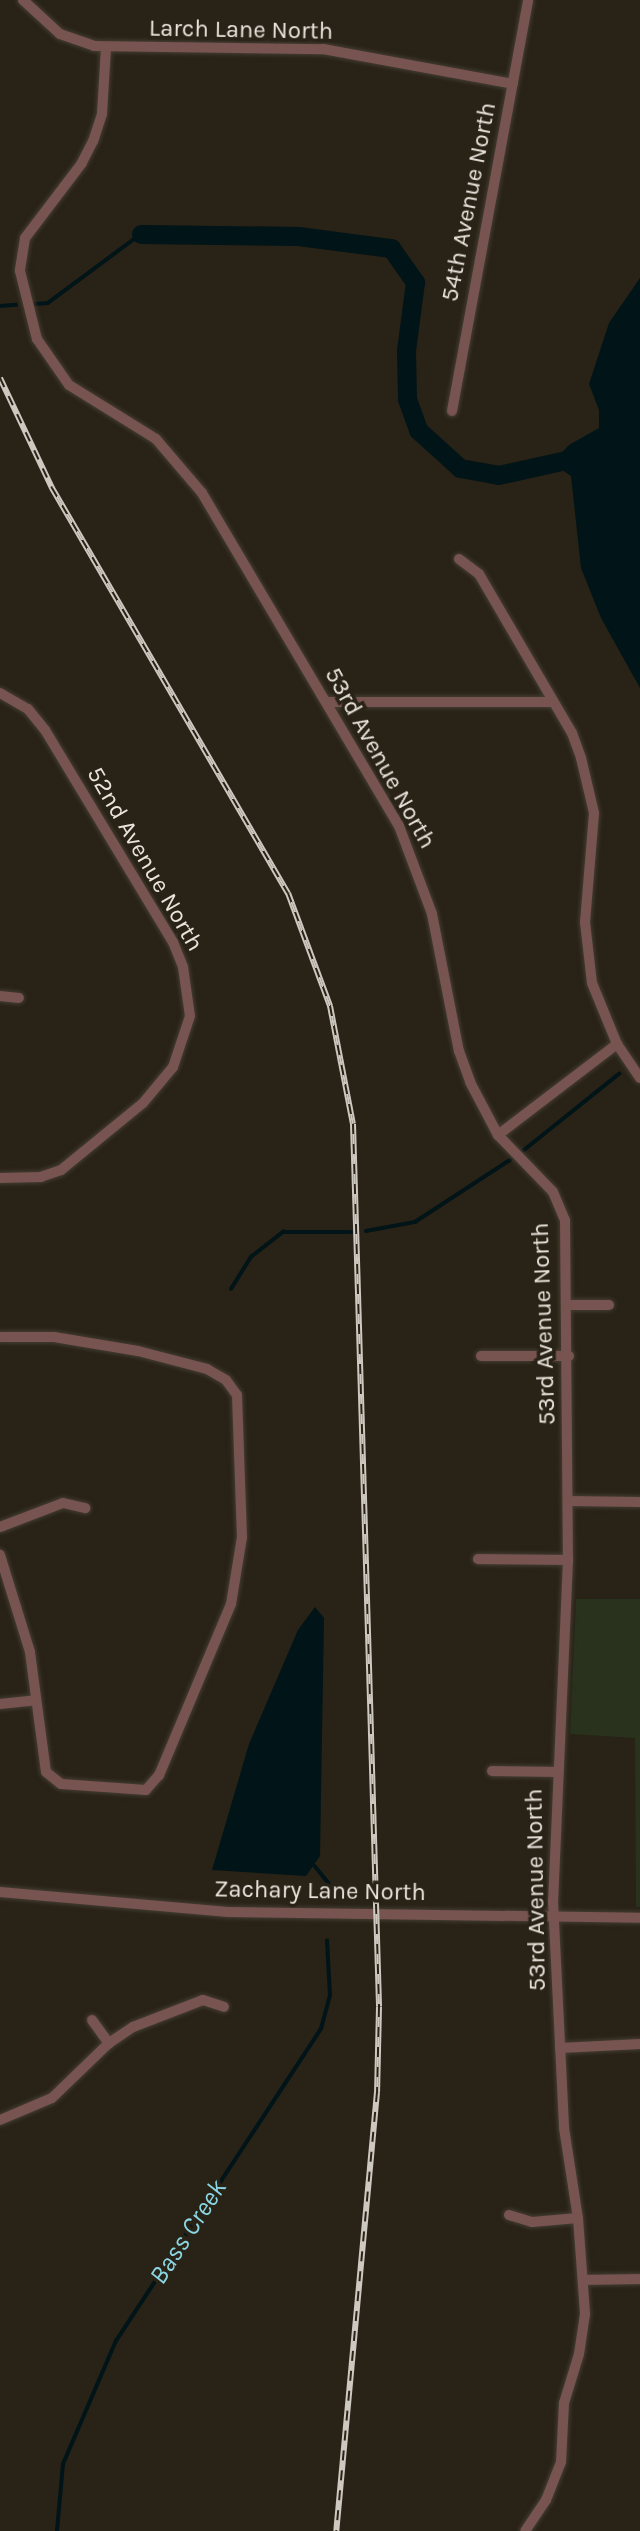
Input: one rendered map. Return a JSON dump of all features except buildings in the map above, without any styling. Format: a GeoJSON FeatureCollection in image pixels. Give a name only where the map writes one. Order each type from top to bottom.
{"type":"FeatureCollection","features":[{"type":"Feature","properties":{"kind":"street","name":"Larch Lane North"},"geometry":{"type":"LineString","coordinates":[[23,0],[60,34],[106,48],[323,49],[513,84]]}},
{"type":"Feature","properties":{"kind":"street","name":"54th Avenue North"},"geometry":{"type":"LineString","coordinates":[[452,411],[528,0]]}},
{"type":"Feature","properties":{"kind":"street","name":"53rd Avenue North"},"geometry":{"type":"LineString","coordinates":[[106,48],[102,114],[93,141],[82,163],[25,238],[20,271],[37,339],[69,385],[156,439],[189,472],[377,786],[417,868],[444,960],[459,1051],[498,1135],[561,1205],[568,1239],[568,1560],[556,1772],[555,1918],[564,2128],[578,2218],[584,2331],[564,2403],[561,2462],[547,2500],[526,2531]]}},
{"type":"Feature","properties":{"kind":"street"},"geometry":{"type":"LineString","coordinates":[[459,559],[479,574],[572,733],[590,786],[595,840],[586,951],[592,983],[617,1044],[640,1079]]}},
{"type":"Feature","properties":{"kind":"street","name":"52nd Avenue North"},"geometry":{"type":"LineString","coordinates":[[0,693],[28,709],[45,730],[173,942],[183,967],[190,1016],[173,1067],[143,1103],[61,1170],[41,1177],[0,1178]]}},
{"type":"Feature","properties":{"kind":"street"},"geometry":{"type":"LineString","coordinates":[[326,702],[553,702]]}},
{"type":"Feature","properties":{"kind":"street"},"geometry":{"type":"LineString","coordinates":[[0,996],[19,998]]}},
{"type":"Feature","properties":{"kind":"street"},"geometry":{"type":"LineString","coordinates":[[498,1135],[617,1044]]}},
{"type":"Feature","properties":{"kind":"street"},"geometry":{"type":"LineString","coordinates":[[569,1305],[609,1305]]}},
{"type":"Feature","properties":{"kind":"street"},"geometry":{"type":"LineString","coordinates":[[0,1337],[100,1342],[207,1369],[226,1380],[237,1395],[242,1537],[231,1604],[154,1783],[139,1792],[61,1784],[53,1780],[42,1763],[30,1652],[0,1555]]}},
{"type":"Feature","properties":{"kind":"street"},"geometry":{"type":"LineString","coordinates":[[481,1356],[569,1356]]}},
{"type":"Feature","properties":{"kind":"street"},"geometry":{"type":"LineString","coordinates":[[568,1501],[640,1502]]}},
{"type":"Feature","properties":{"kind":"street"},"geometry":{"type":"LineString","coordinates":[[0,1527],[63,1503],[85,1508]]}},
{"type":"Feature","properties":{"kind":"street"},"geometry":{"type":"LineString","coordinates":[[478,1559],[568,1560]]}},
{"type":"Feature","properties":{"kind":"street"},"geometry":{"type":"LineString","coordinates":[[0,1704],[36,1700]]}},
{"type":"Feature","properties":{"kind":"street"},"geometry":{"type":"LineString","coordinates":[[492,1771],[556,1772]]}},
{"type":"Feature","properties":{"kind":"street","name":"Zachary Lane North"},"geometry":{"type":"LineString","coordinates":[[0,1892],[228,1912],[640,1918]]}},
{"type":"Feature","properties":{"kind":"street"},"geometry":{"type":"LineString","coordinates":[[0,2120],[52,2098],[109,2043],[133,2027],[203,2000],[224,2007]]}},
{"type":"Feature","properties":{"kind":"street"},"geometry":{"type":"LineString","coordinates":[[92,2020],[109,2043]]}},
{"type":"Feature","properties":{"kind":"street"},"geometry":{"type":"LineString","coordinates":[[560,2048],[640,2044]]}},
{"type":"Feature","properties":{"kind":"street"},"geometry":{"type":"LineString","coordinates":[[509,2215],[532,2222],[578,2218]]}},
{"type":"Feature","properties":{"kind":"street"},"geometry":{"type":"LineString","coordinates":[[583,2280],[640,2278]]}},
{"type":"Feature","properties":{"kind":"green space"},"geometry":{"type":"Polygon","coordinates":[[[576,1599],[640,1599],[640,1907],[636,1907],[635,1738],[570,1734],[576,1599]]]}},
{"type":"Feature","properties":{"kind":"shaded area"},"geometry":{"type":"Polygon","coordinates":[[[640,278],[640,688],[601,618],[581,568],[571,476],[552,463],[569,445],[599,428],[599,410],[589,384],[609,323],[640,278]]]}},
{"type":"Feature","properties":{"kind":"shaded area"},"geometry":{"type":"Polygon","coordinates":[[[315,1607],[324,1618],[320,1856],[306,1876],[212,1870],[249,1744],[298,1630],[315,1607]]]}},
{"type":"Feature","properties":{"kind":"waterway"},"geometry":{"type":"LineString","coordinates":[[34,304],[48,303],[141,234]]}},
{"type":"Feature","properties":{"kind":"waterway"},"geometry":{"type":"LineString","coordinates":[[141,234],[298,236],[391,248],[415,282],[406,350],[407,399],[418,430],[460,468],[498,475],[575,458]]}},
{"type":"Feature","properties":{"kind":"waterway"},"geometry":{"type":"LineString","coordinates":[[0,306],[16,305]]}},
{"type":"Feature","properties":{"kind":"waterway","name":"Bass Creek"},"geometry":{"type":"LineString","coordinates":[[524,1150],[619,1074]]}},
{"type":"Feature","properties":{"kind":"waterway","name":"Bass Creek"},"geometry":{"type":"LineString","coordinates":[[366,1231],[415,1222],[510,1160]]}},
{"type":"Feature","properties":{"kind":"waterway","name":"Bass Creek"},"geometry":{"type":"LineString","coordinates":[[231,1289],[251,1257],[283,1232],[351,1232]]}},
{"type":"Feature","properties":{"kind":"waterway","name":"Bass Creek"},"geometry":{"type":"LineString","coordinates":[[315,1866],[329,1883]]}},
{"type":"Feature","properties":{"kind":"waterway","name":"Bass Creek"},"geometry":{"type":"LineString","coordinates":[[57,2531],[63,2464],[116,2341],[321,2029],[330,1996],[327,1941]]}},
{"type":"Feature","properties":{"kind":"railway"},"geometry":{"type":"LineString","coordinates":[[0,378],[52,488],[288,893],[330,1006],[353,1124],[379,2007],[377,2092],[336,2531]]}}]}
